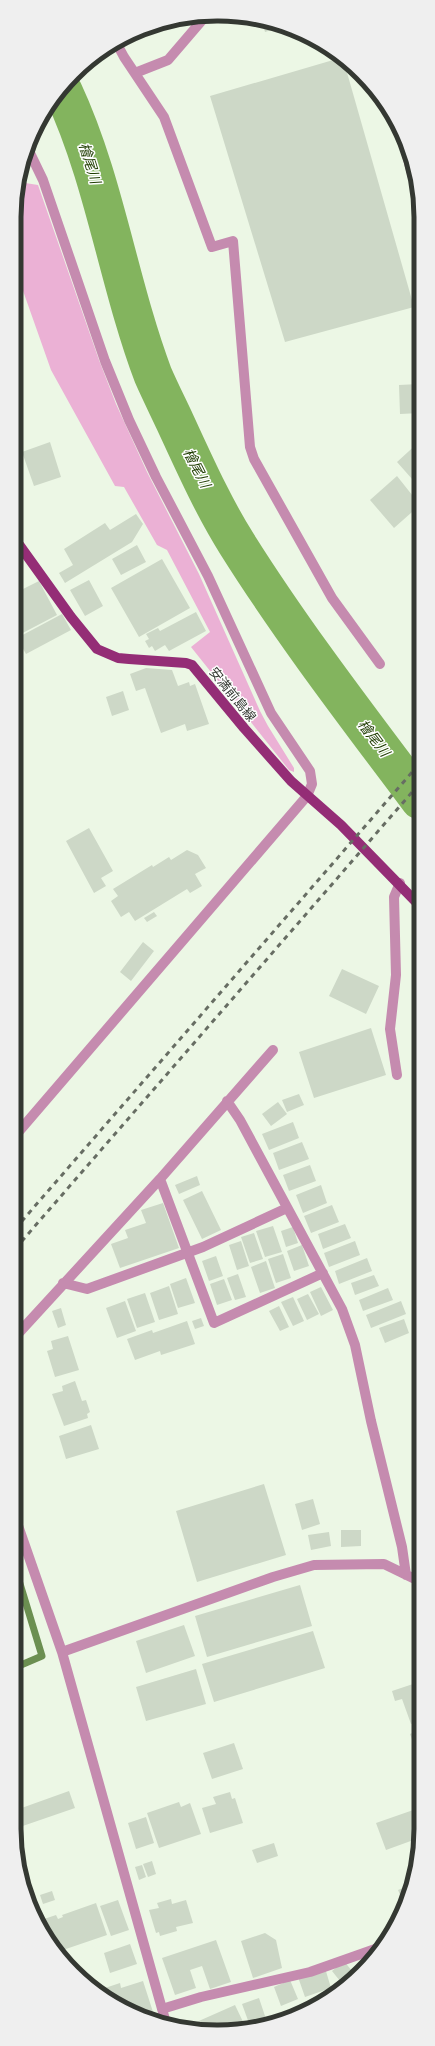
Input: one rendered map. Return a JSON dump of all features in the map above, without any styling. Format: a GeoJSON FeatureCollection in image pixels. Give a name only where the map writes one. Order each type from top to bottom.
{"type":"FeatureCollection","features":[{"type":"Feature","properties":{"kind":"main road","name":"安満前島線"},"geometry":{"type":"LineString","coordinates":[[21,547],[71,617],[97,649],[118,658],[186,663],[192,665],[244,728],[307,796],[341,825],[400,883],[414,899]]}},
{"type":"Feature","properties":{"kind":"street"},"geometry":{"type":"LineString","coordinates":[[135,73],[168,60],[201,22]]}},
{"type":"Feature","properties":{"kind":"street"},"geometry":{"type":"LineString","coordinates":[[120,47],[164,117],[212,247],[233,241],[250,447],[254,458],[332,598],[380,664]]}},
{"type":"Feature","properties":{"kind":"street"},"geometry":{"type":"LineString","coordinates":[[21,1129],[307,796],[312,784],[310,771],[271,713],[208,576],[156,477],[129,420],[105,361],[43,180],[31,155]]}},
{"type":"Feature","properties":{"kind":"street"},"geometry":{"type":"LineString","coordinates":[[397,1075],[390,1029],[396,975],[394,897],[400,883]]}},
{"type":"Feature","properties":{"kind":"street"},"geometry":{"type":"LineString","coordinates":[[21,1329],[160,1179],[273,1050]]}},
{"type":"Feature","properties":{"kind":"street"},"geometry":{"type":"LineString","coordinates":[[227,1101],[240,1120],[342,1309],[355,1345],[371,1421],[402,1547],[406,1575]]}},
{"type":"Feature","properties":{"kind":"street"},"geometry":{"type":"LineString","coordinates":[[160,1179],[214,1323],[323,1274]]}},
{"type":"Feature","properties":{"kind":"street"},"geometry":{"type":"LineString","coordinates":[[63,1283],[87,1289],[187,1252],[287,1208]]}},
{"type":"Feature","properties":{"kind":"street"},"geometry":{"type":"LineString","coordinates":[[21,1534],[62,1652],[163,2017]]}},
{"type":"Feature","properties":{"kind":"street"},"geometry":{"type":"LineString","coordinates":[[62,1652],[273,1577],[314,1565],[384,1564],[414,1578]]}},
{"type":"Feature","properties":{"kind":"street"},"geometry":{"type":"LineString","coordinates":[[164,2017],[201,1997],[310,1972],[371,1950]]}},
{"type":"Feature","properties":{"kind":"shaded area"},"geometry":{"type":"Polygon","coordinates":[[[24,183],[38,185],[99,360],[116,404],[147,472],[199,574],[260,711],[294,768],[294,772],[289,770],[191,647],[210,632],[167,550],[157,545],[124,487],[115,486],[51,370],[21,285],[21,205],[24,183]]]}},
{"type":"Feature","properties":{"kind":"building"},"geometry":{"type":"Polygon","coordinates":[[[264,27],[274,29],[265,32],[264,27]]]}},
{"type":"Feature","properties":{"kind":"building"},"geometry":{"type":"Polygon","coordinates":[[[334,60],[346,69],[414,307],[285,342],[210,96],[334,60]]]}},
{"type":"Feature","properties":{"kind":"building"},"geometry":{"type":"Polygon","coordinates":[[[414,384],[414,413],[400,414],[399,385],[414,384]]]}},
{"type":"Feature","properties":{"kind":"building"},"geometry":{"type":"Polygon","coordinates":[[[50,442],[61,477],[34,486],[22,452],[50,442]]]}},
{"type":"Feature","properties":{"kind":"building"},"geometry":{"type":"Polygon","coordinates":[[[414,446],[414,481],[397,462],[414,446]]]}},
{"type":"Feature","properties":{"kind":"building"},"geometry":{"type":"Polygon","coordinates":[[[397,476],[414,497],[414,510],[394,528],[370,500],[397,476]]]}},
{"type":"Feature","properties":{"kind":"building"},"geometry":{"type":"Polygon","coordinates":[[[136,514],[143,524],[132,542],[65,583],[59,573],[73,565],[64,549],[105,523],[110,530],[136,514]]]}},
{"type":"Feature","properties":{"kind":"building"},"geometry":{"type":"Polygon","coordinates":[[[137,545],[146,562],[121,575],[112,559],[137,545]]]}},
{"type":"Feature","properties":{"kind":"building"},"geometry":{"type":"Polygon","coordinates":[[[162,559],[190,608],[139,637],[111,588],[162,559]]]}},
{"type":"Feature","properties":{"kind":"building"},"geometry":{"type":"Polygon","coordinates":[[[89,580],[103,606],[85,616],[70,590],[89,580]]]}},
{"type":"Feature","properties":{"kind":"building"},"geometry":{"type":"Polygon","coordinates":[[[39,581],[57,615],[21,634],[21,590],[39,581]]]}},
{"type":"Feature","properties":{"kind":"building"},"geometry":{"type":"Polygon","coordinates":[[[196,612],[206,631],[169,651],[165,645],[155,651],[152,646],[149,648],[145,641],[149,639],[146,634],[158,628],[160,631],[196,612]]]}},
{"type":"Feature","properties":{"kind":"building"},"geometry":{"type":"Polygon","coordinates":[[[62,614],[71,630],[26,654],[21,645],[21,636],[62,614]]]}},
{"type":"Feature","properties":{"kind":"building"},"geometry":{"type":"Polygon","coordinates":[[[146,668],[172,670],[178,686],[189,682],[190,686],[195,684],[209,724],[187,731],[185,724],[161,733],[145,688],[136,691],[130,674],[146,668]]]}},
{"type":"Feature","properties":{"kind":"building"},"geometry":{"type":"Polygon","coordinates":[[[123,691],[129,710],[112,716],[106,697],[123,691]]]}},
{"type":"Feature","properties":{"kind":"building"},"geometry":{"type":"Polygon","coordinates":[[[89,828],[113,871],[101,878],[106,886],[94,893],[66,841],[89,828]]]}},
{"type":"Feature","properties":{"kind":"building"},"geometry":{"type":"Polygon","coordinates":[[[187,850],[198,855],[206,868],[195,874],[202,886],[190,893],[187,889],[135,921],[129,912],[121,917],[111,901],[118,896],[113,889],[152,865],[153,867],[169,857],[171,860],[187,850]]]}},
{"type":"Feature","properties":{"kind":"building"},"geometry":{"type":"Polygon","coordinates":[[[154,912],[157,916],[147,922],[144,918],[154,912]]]}},
{"type":"Feature","properties":{"kind":"building"},"geometry":{"type":"Polygon","coordinates":[[[143,942],[154,951],[131,981],[120,972],[143,942]]]}},
{"type":"Feature","properties":{"kind":"building"},"geometry":{"type":"Polygon","coordinates":[[[342,969],[379,986],[366,1014],[329,996],[342,969]]]}},
{"type":"Feature","properties":{"kind":"building"},"geometry":{"type":"Polygon","coordinates":[[[371,1028],[386,1075],[314,1098],[299,1052],[371,1028]]]}},
{"type":"Feature","properties":{"kind":"building"},"geometry":{"type":"Polygon","coordinates":[[[299,1094],[304,1105],[287,1112],[282,1100],[299,1094]]]}},
{"type":"Feature","properties":{"kind":"building"},"geometry":{"type":"Polygon","coordinates":[[[278,1102],[287,1114],[271,1126],[262,1114],[278,1102]]]}},
{"type":"Feature","properties":{"kind":"building"},"geometry":{"type":"Polygon","coordinates":[[[293,1122],[299,1138],[269,1150],[262,1134],[293,1122]]]}},
{"type":"Feature","properties":{"kind":"building"},"geometry":{"type":"Polygon","coordinates":[[[302,1142],[309,1159],[279,1170],[273,1153],[302,1142]]]}},
{"type":"Feature","properties":{"kind":"building"},"geometry":{"type":"Polygon","coordinates":[[[310,1165],[316,1181],[289,1191],[283,1175],[310,1165]]]}},
{"type":"Feature","properties":{"kind":"building"},"geometry":{"type":"Polygon","coordinates":[[[197,1176],[200,1185],[179,1194],[175,1185],[197,1176]]]}},
{"type":"Feature","properties":{"kind":"building"},"geometry":{"type":"Polygon","coordinates":[[[321,1185],[327,1203],[303,1213],[296,1195],[321,1185]]]}},
{"type":"Feature","properties":{"kind":"building"},"geometry":{"type":"Polygon","coordinates":[[[202,1191],[221,1230],[202,1239],[183,1200],[202,1191]]]}},
{"type":"Feature","properties":{"kind":"building"},"geometry":{"type":"Polygon","coordinates":[[[163,1203],[179,1248],[120,1268],[111,1244],[128,1238],[125,1230],[146,1223],[141,1210],[163,1203]]]}},
{"type":"Feature","properties":{"kind":"building"},"geometry":{"type":"Polygon","coordinates":[[[332,1205],[339,1222],[311,1233],[304,1216],[332,1205]]]}},
{"type":"Feature","properties":{"kind":"building"},"geometry":{"type":"Polygon","coordinates":[[[345,1224],[351,1238],[323,1249],[318,1234],[345,1224]]]}},
{"type":"Feature","properties":{"kind":"building"},"geometry":{"type":"Polygon","coordinates":[[[273,1226],[282,1252],[265,1257],[256,1231],[273,1226]]]}},
{"type":"Feature","properties":{"kind":"building"},"geometry":{"type":"Polygon","coordinates":[[[293,1227],[298,1243],[286,1247],[281,1231],[293,1227]]]}},
{"type":"Feature","properties":{"kind":"building"},"geometry":{"type":"Polygon","coordinates":[[[254,1233],[263,1259],[250,1263],[241,1237],[254,1233]]]}},
{"type":"Feature","properties":{"kind":"building"},"geometry":{"type":"Polygon","coordinates":[[[241,1241],[249,1266],[237,1270],[229,1245],[241,1241]]]}},
{"type":"Feature","properties":{"kind":"building"},"geometry":{"type":"Polygon","coordinates":[[[355,1241],[360,1255],[329,1267],[324,1253],[355,1241]]]}},
{"type":"Feature","properties":{"kind":"building"},"geometry":{"type":"Polygon","coordinates":[[[302,1245],[309,1266],[294,1271],[287,1251],[302,1245]]]}},
{"type":"Feature","properties":{"kind":"building"},"geometry":{"type":"Polygon","coordinates":[[[283,1254],[291,1278],[276,1283],[268,1259],[283,1254]]]}},
{"type":"Feature","properties":{"kind":"building"},"geometry":{"type":"Polygon","coordinates":[[[216,1256],[223,1276],[209,1281],[202,1261],[216,1256]]]}},
{"type":"Feature","properties":{"kind":"building"},"geometry":{"type":"Polygon","coordinates":[[[367,1258],[372,1271],[339,1284],[335,1271],[367,1258]]]}},
{"type":"Feature","properties":{"kind":"building"},"geometry":{"type":"Polygon","coordinates":[[[266,1261],[275,1288],[260,1293],[251,1267],[266,1261]]]}},
{"type":"Feature","properties":{"kind":"building"},"geometry":{"type":"Polygon","coordinates":[[[238,1274],[246,1297],[235,1300],[227,1278],[238,1274]]]}},
{"type":"Feature","properties":{"kind":"building"},"geometry":{"type":"Polygon","coordinates":[[[374,1275],[379,1286],[355,1295],[351,1283],[374,1275]]]}},
{"type":"Feature","properties":{"kind":"building"},"geometry":{"type":"Polygon","coordinates":[[[186,1278],[195,1303],[178,1308],[170,1284],[186,1278]]]}},
{"type":"Feature","properties":{"kind":"building"},"geometry":{"type":"Polygon","coordinates":[[[224,1279],[232,1300],[217,1305],[210,1284],[224,1279]]]}},
{"type":"Feature","properties":{"kind":"building"},"geometry":{"type":"Polygon","coordinates":[[[169,1286],[178,1314],[159,1320],[150,1293],[169,1286]]]}},
{"type":"Feature","properties":{"kind":"building"},"geometry":{"type":"Polygon","coordinates":[[[321,1287],[333,1310],[321,1316],[310,1292],[321,1287]]]}},
{"type":"Feature","properties":{"kind":"building"},"geometry":{"type":"Polygon","coordinates":[[[388,1288],[393,1300],[363,1311],[359,1300],[388,1288]]]}},
{"type":"Feature","properties":{"kind":"building"},"geometry":{"type":"Polygon","coordinates":[[[145,1293],[155,1322],[137,1328],[127,1299],[145,1293]]]}},
{"type":"Feature","properties":{"kind":"building"},"geometry":{"type":"Polygon","coordinates":[[[308,1294],[319,1314],[307,1320],[297,1299],[308,1294]]]}},
{"type":"Feature","properties":{"kind":"building"},"geometry":{"type":"Polygon","coordinates":[[[293,1297],[304,1321],[293,1326],[281,1302],[293,1297]]]}},
{"type":"Feature","properties":{"kind":"building"},"geometry":{"type":"Polygon","coordinates":[[[125,1301],[136,1331],[117,1338],[106,1308],[125,1301]]]}},
{"type":"Feature","properties":{"kind":"building"},"geometry":{"type":"Polygon","coordinates":[[[401,1301],[406,1314],[371,1328],[366,1315],[401,1301]]]}},
{"type":"Feature","properties":{"kind":"building"},"geometry":{"type":"Polygon","coordinates":[[[279,1306],[289,1327],[280,1331],[269,1311],[279,1306]]]}},
{"type":"Feature","properties":{"kind":"building"},"geometry":{"type":"Polygon","coordinates":[[[61,1308],[66,1325],[58,1328],[52,1311],[61,1308]]]}},
{"type":"Feature","properties":{"kind":"building"},"geometry":{"type":"Polygon","coordinates":[[[201,1318],[204,1326],[195,1329],[192,1321],[201,1318]]]}},
{"type":"Feature","properties":{"kind":"building"},"geometry":{"type":"Polygon","coordinates":[[[404,1319],[409,1333],[385,1343],[379,1328],[404,1319]]]}},
{"type":"Feature","properties":{"kind":"building"},"geometry":{"type":"Polygon","coordinates":[[[187,1321],[195,1344],[161,1355],[160,1351],[135,1360],[127,1339],[152,1330],[153,1333],[187,1321]]]}},
{"type":"Feature","properties":{"kind":"building"},"geometry":{"type":"Polygon","coordinates":[[[68,1336],[79,1370],[55,1377],[47,1351],[53,1349],[51,1341],[68,1336]]]}},
{"type":"Feature","properties":{"kind":"building"},"geometry":{"type":"Polygon","coordinates":[[[75,1381],[82,1401],[86,1400],[90,1412],[87,1414],[88,1418],[64,1426],[52,1394],[63,1391],[62,1386],[75,1381]]]}},
{"type":"Feature","properties":{"kind":"building"},"geometry":{"type":"Polygon","coordinates":[[[91,1425],[99,1449],[66,1459],[59,1436],[91,1425]]]}},
{"type":"Feature","properties":{"kind":"building"},"geometry":{"type":"Polygon","coordinates":[[[264,1484],[286,1555],[197,1582],[176,1511],[264,1484]]]}},
{"type":"Feature","properties":{"kind":"building"},"geometry":{"type":"Polygon","coordinates":[[[313,1499],[320,1524],[302,1530],[295,1504],[313,1499]]]}},
{"type":"Feature","properties":{"kind":"building"},"geometry":{"type":"Polygon","coordinates":[[[341,1530],[361,1530],[361,1546],[341,1547],[341,1530]]]}},
{"type":"Feature","properties":{"kind":"building"},"geometry":{"type":"Polygon","coordinates":[[[329,1532],[331,1546],[311,1550],[308,1535],[329,1532]]]}},
{"type":"Feature","properties":{"kind":"building"},"geometry":{"type":"Polygon","coordinates":[[[300,1585],[312,1626],[207,1657],[195,1616],[300,1585]]]}},
{"type":"Feature","properties":{"kind":"building"},"geometry":{"type":"Polygon","coordinates":[[[184,1625],[195,1656],[146,1673],[136,1641],[184,1625]]]}},
{"type":"Feature","properties":{"kind":"building"},"geometry":{"type":"Polygon","coordinates":[[[313,1631],[325,1668],[214,1702],[202,1664],[313,1631]]]}},
{"type":"Feature","properties":{"kind":"building"},"geometry":{"type":"Polygon","coordinates":[[[196,1669],[206,1704],[146,1721],[136,1687],[196,1669]]]}},
{"type":"Feature","properties":{"kind":"building"},"geometry":{"type":"Polygon","coordinates":[[[414,1684],[414,1723],[411,1724],[402,1699],[395,1701],[392,1691],[414,1684]]]}},
{"type":"Feature","properties":{"kind":"building"},"geometry":{"type":"Polygon","coordinates":[[[414,1732],[414,1745],[410,1734],[414,1732]]]}},
{"type":"Feature","properties":{"kind":"building"},"geometry":{"type":"Polygon","coordinates":[[[234,1743],[243,1769],[212,1779],[203,1753],[234,1743]]]}},
{"type":"Feature","properties":{"kind":"building"},"geometry":{"type":"Polygon","coordinates":[[[69,1791],[75,1808],[21,1827],[21,1808],[69,1791]]]}},
{"type":"Feature","properties":{"kind":"building"},"geometry":{"type":"Polygon","coordinates":[[[230,1792],[232,1799],[235,1798],[243,1823],[210,1833],[202,1808],[216,1804],[213,1797],[230,1792]]]}},
{"type":"Feature","properties":{"kind":"building"},"geometry":{"type":"Polygon","coordinates":[[[179,1802],[181,1807],[190,1803],[201,1834],[159,1848],[147,1813],[179,1802]]]}},
{"type":"Feature","properties":{"kind":"building"},"geometry":{"type":"Polygon","coordinates":[[[414,1810],[414,1840],[386,1850],[376,1823],[414,1810]]]}},
{"type":"Feature","properties":{"kind":"building"},"geometry":{"type":"Polygon","coordinates":[[[146,1817],[154,1843],[136,1849],[128,1823],[146,1817]]]}},
{"type":"Feature","properties":{"kind":"building"},"geometry":{"type":"Polygon","coordinates":[[[274,1843],[278,1856],[257,1863],[252,1850],[274,1843]]]}},
{"type":"Feature","properties":{"kind":"building"},"geometry":{"type":"Polygon","coordinates":[[[152,1861],[156,1874],[148,1877],[143,1864],[152,1861]]]}},
{"type":"Feature","properties":{"kind":"building"},"geometry":{"type":"Polygon","coordinates":[[[142,1865],[146,1877],[139,1880],[135,1867],[142,1865]]]}},
{"type":"Feature","properties":{"kind":"building"},"geometry":{"type":"Polygon","coordinates":[[[405,1887],[401,1898],[398,1890],[405,1887]]]}},
{"type":"Feature","properties":{"kind":"building"},"geometry":{"type":"Polygon","coordinates":[[[52,1891],[55,1900],[43,1904],[40,1895],[52,1891]]]}},
{"type":"Feature","properties":{"kind":"building"},"geometry":{"type":"Polygon","coordinates":[[[171,1899],[172,1904],[186,1900],[193,1923],[176,1927],[177,1931],[160,1936],[159,1932],[156,1933],[149,1910],[159,1908],[157,1903],[171,1899]]]}},
{"type":"Feature","properties":{"kind":"building"},"geometry":{"type":"Polygon","coordinates":[[[118,1900],[129,1930],[111,1936],[100,1906],[118,1900]]]}},
{"type":"Feature","properties":{"kind":"building"},"geometry":{"type":"Polygon","coordinates":[[[96,1903],[107,1935],[63,1950],[54,1938],[43,1919],[56,1915],[58,1919],[63,1917],[62,1915],[96,1903]]]}},
{"type":"Feature","properties":{"kind":"building"},"geometry":{"type":"Polygon","coordinates":[[[265,1933],[276,1940],[282,1968],[253,1978],[241,1941],[265,1933]]]}},
{"type":"Feature","properties":{"kind":"building"},"geometry":{"type":"Polygon","coordinates":[[[216,1940],[231,1982],[210,1989],[202,1966],[190,1970],[196,1988],[175,1995],[162,1958],[216,1940]]]}},
{"type":"Feature","properties":{"kind":"building"},"geometry":{"type":"Polygon","coordinates":[[[130,1944],[137,1964],[110,1973],[104,1953],[130,1944]]]}},
{"type":"Feature","properties":{"kind":"building"},"geometry":{"type":"Polygon","coordinates":[[[344,1961],[352,1971],[340,1981],[332,1971],[344,1961]]]}},
{"type":"Feature","properties":{"kind":"building"},"geometry":{"type":"Polygon","coordinates":[[[325,1968],[331,1988],[305,1997],[298,1977],[325,1968]]]}},
{"type":"Feature","properties":{"kind":"building"},"geometry":{"type":"Polygon","coordinates":[[[290,1980],[298,1999],[281,2006],[274,1987],[290,1980]]]}},
{"type":"Feature","properties":{"kind":"building"},"geometry":{"type":"Polygon","coordinates":[[[143,1981],[153,2012],[149,2013],[131,2005],[104,1988],[120,1983],[121,1988],[143,1981]]]}},
{"type":"Feature","properties":{"kind":"building"},"geometry":{"type":"Polygon","coordinates":[[[259,1998],[266,2019],[249,2022],[242,2004],[259,1998]]]}},
{"type":"Feature","properties":{"kind":"building"},"geometry":{"type":"Polygon","coordinates":[[[235,2005],[244,2023],[230,2025],[194,2023],[235,2005]]]}},
{"type":"Feature","properties":{"kind":"waterway","name":"檜尾川"},"geometry":{"type":"LineString","coordinates":[[65,95],[90,160],[130,304],[153,375],[212,500],[228,530],[280,610],[414,792]]}},
{"type":"Feature","properties":{"kind":"waterway"},"geometry":{"type":"LineString","coordinates":[[21,1587],[42,1656],[21,1665]]}},
{"type":"Feature","properties":{"kind":"railway"},"geometry":{"type":"LineString","coordinates":[[21,1222],[414,770]]}},
{"type":"Feature","properties":{"kind":"railway"},"geometry":{"type":"LineString","coordinates":[[21,1242],[414,790]]}}]}
